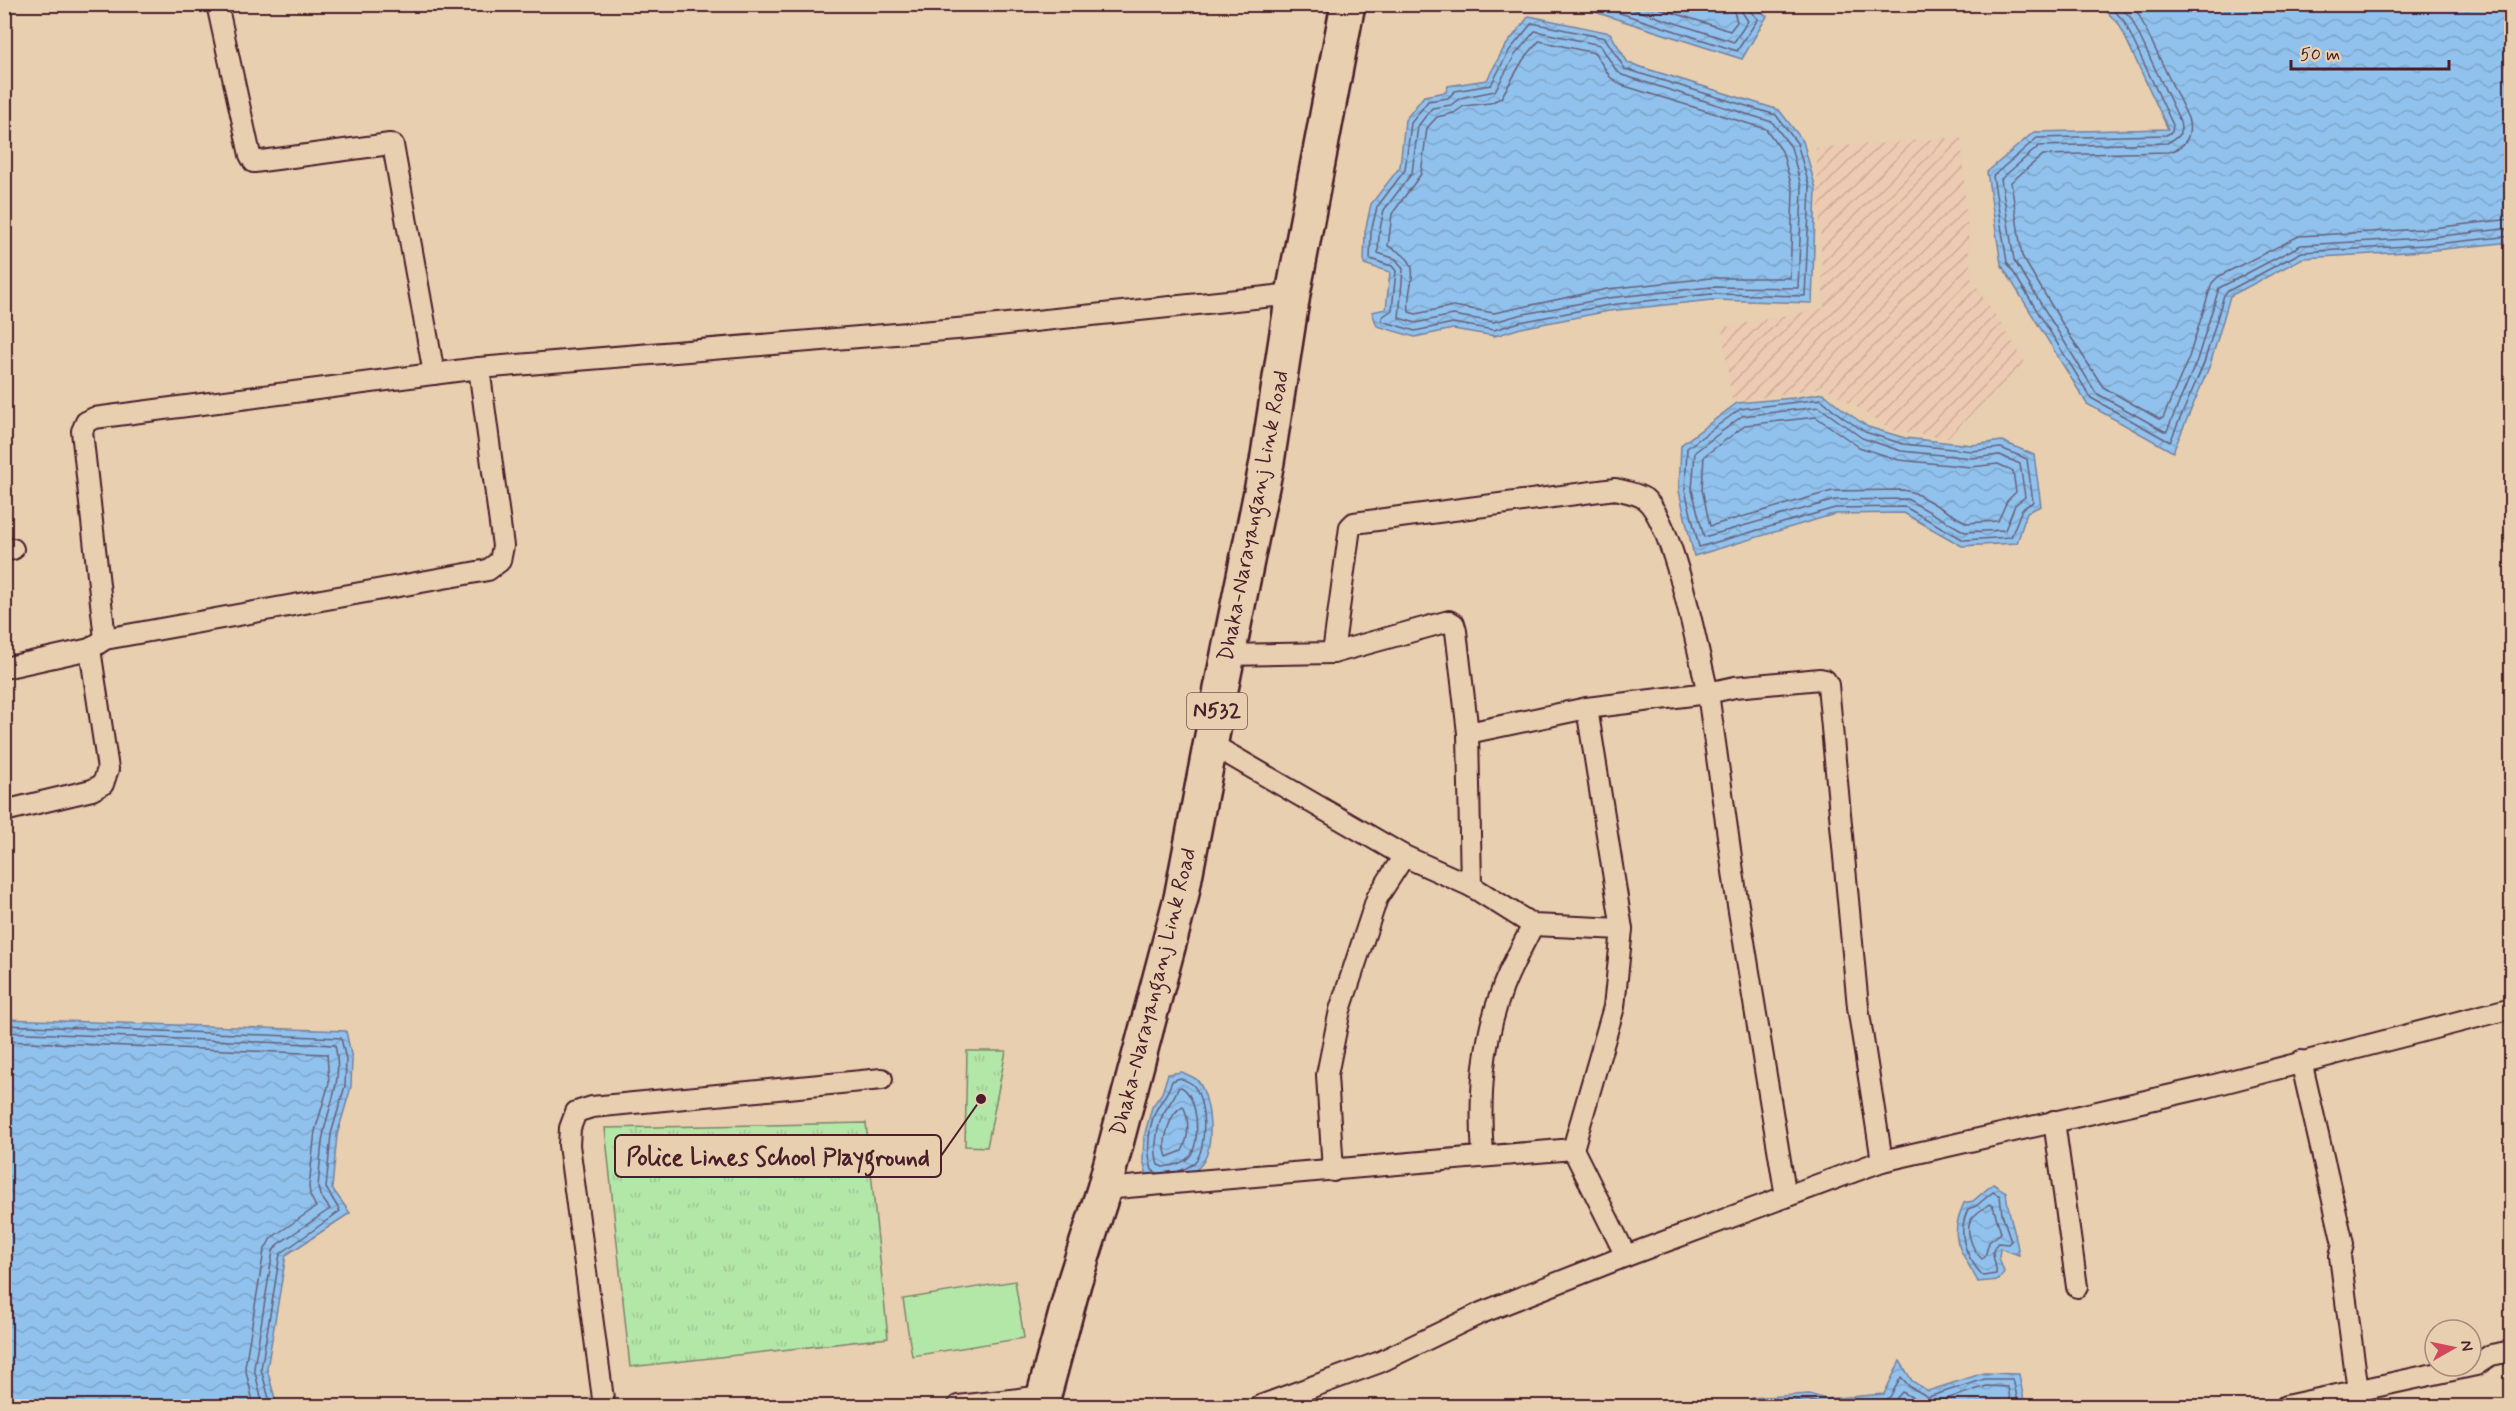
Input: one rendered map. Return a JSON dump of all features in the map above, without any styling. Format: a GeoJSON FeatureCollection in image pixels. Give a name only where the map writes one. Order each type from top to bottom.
{"type":"FeatureCollection","features":[{"type":"Feature","properties":{"kind":"highway","name":"Dhaka-Narayanganj Link Road"},"geometry":{"type":"LineString","coordinates":[[1043,1401],[1074,1283],[1104,1189],[1181,898],[1227,655],[1268,462],[1293,294],[1348,4]]}},
{"type":"Feature","properties":{"kind":"street"},"geometry":{"type":"LineString","coordinates":[[217,4],[250,155],[254,162],[390,144],[393,146],[434,374]]}},
{"type":"Feature","properties":{"kind":"street"},"geometry":{"type":"LineString","coordinates":[[4,811],[92,790],[103,784],[108,769],[82,431],[86,422],[94,418],[479,368],[969,328],[1293,294]]}},
{"type":"Feature","properties":{"kind":"street"},"geometry":{"type":"LineString","coordinates":[[4,668],[98,644],[488,570],[500,561],[503,546],[479,368]]}},
{"type":"Feature","properties":{"kind":"street"},"geometry":{"type":"LineString","coordinates":[[1333,653],[1350,526],[1354,523],[1615,489],[1645,499],[1663,526],[1678,573],[1736,894],[1786,1197]]}},
{"type":"Feature","properties":{"kind":"street"},"geometry":{"type":"LineString","coordinates":[[1227,655],[1333,653],[1449,621],[1454,624],[1468,733],[1471,886]]}},
{"type":"Feature","properties":{"kind":"street"},"geometry":{"type":"LineString","coordinates":[[1468,733],[1590,708],[1699,695],[1735,687],[1825,680],[1828,685],[1858,1007],[1882,1161]]}},
{"type":"Feature","properties":{"kind":"street"},"geometry":{"type":"LineString","coordinates":[[1590,708],[1622,929],[1614,1007],[1573,1149],[1626,1256]]}},
{"type":"Feature","properties":{"kind":"street"},"geometry":{"type":"LineString","coordinates":[[1211,744],[1404,856],[1471,886],[1533,925],[1622,929]]}},
{"type":"Feature","properties":{"kind":"street"},"geometry":{"type":"LineString","coordinates":[[1333,1171],[1327,1075],[1340,1010],[1377,898],[1404,856]]}},
{"type":"Feature","properties":{"kind":"street"},"geometry":{"type":"LineString","coordinates":[[1483,1156],[1479,1108],[1488,1034],[1503,987],[1533,925]]}},
{"type":"Feature","properties":{"kind":"street"},"geometry":{"type":"LineString","coordinates":[[1260,1407],[1380,1362],[1481,1313],[1626,1256],[1882,1161],[2207,1087],[2511,1008]]}},
{"type":"Feature","properties":{"kind":"street"},"geometry":{"type":"LineString","coordinates":[[2301,1061],[2343,1244],[2340,1256],[2358,1391]]}},
{"type":"Feature","properties":{"kind":"street"},"geometry":{"type":"LineString","coordinates":[[604,1407],[570,1145],[570,1128],[576,1112],[592,1107],[882,1079]]}},
{"type":"Feature","properties":{"kind":"street"},"geometry":{"type":"LineString","coordinates":[[2054,1121],[2077,1287]]}},
{"type":"Feature","properties":{"kind":"street"},"geometry":{"type":"LineString","coordinates":[[1104,1189],[1573,1149]]}},
{"type":"Feature","properties":{"kind":"street"},"geometry":{"type":"LineString","coordinates":[[2286,1407],[2476,1365],[2491,1355],[2511,1351]]}},
{"type":"Feature","properties":{"kind":"street"},"geometry":{"type":"LineString","coordinates":[[958,1407],[1043,1401]]}},
{"type":"Feature","properties":{"kind":"shaded area"},"geometry":{"type":"Polygon","coordinates":[[[1961,137],[1971,278],[2025,362],[1947,438],[1892,430],[1825,387],[1732,402],[1722,328],[1824,308],[1816,148],[1961,137]]]}},
{"type":"Feature","properties":{"kind":"green space"},"geometry":{"type":"Polygon","coordinates":[[[967,1051],[1006,1051],[987,1147],[965,1146],[967,1051]]]}},
{"type":"Feature","properties":{"kind":"green space"},"geometry":{"type":"Polygon","coordinates":[[[866,1123],[888,1338],[630,1367],[605,1128],[866,1123]]]}},
{"type":"Feature","properties":{"kind":"green space"},"geometry":{"type":"Polygon","coordinates":[[[1015,1281],[1024,1338],[912,1356],[903,1299],[1015,1281]]]}},
{"type":"Feature","properties":{"kind":"water"},"geometry":{"type":"Polygon","coordinates":[[[1573,5],[1751,5],[1767,16],[1742,59],[1573,5]]]}},
{"type":"Feature","properties":{"kind":"water"},"geometry":{"type":"Polygon","coordinates":[[[2100,5],[2511,5],[2511,242],[2425,251],[2303,258],[2230,296],[2210,365],[2173,452],[2087,404],[2001,264],[1987,172],[2034,132],[2168,129],[2119,24],[2100,5]]]}},
{"type":"Feature","properties":{"kind":"water"},"geometry":{"type":"Polygon","coordinates":[[[1529,16],[1610,33],[1628,63],[1779,110],[1803,141],[1816,189],[1812,303],[1712,300],[1609,311],[1521,328],[1495,336],[1453,329],[1415,337],[1377,326],[1372,312],[1386,309],[1390,272],[1364,264],[1365,232],[1371,204],[1400,167],[1405,120],[1424,96],[1446,92],[1448,86],[1487,80],[1504,48],[1529,16]]]}},
{"type":"Feature","properties":{"kind":"water"},"geometry":{"type":"Polygon","coordinates":[[[1823,393],[1868,427],[1905,438],[1972,445],[2002,441],[2034,455],[2041,506],[2027,512],[2017,543],[1962,546],[1904,513],[1835,514],[1694,556],[1679,491],[1681,445],[1737,403],[1823,393]]]}},
{"type":"Feature","properties":{"kind":"water"},"geometry":{"type":"Polygon","coordinates":[[[5,1019],[346,1031],[352,1059],[351,1087],[337,1135],[332,1188],[350,1213],[286,1255],[267,1369],[277,1406],[5,1406],[5,1019]]]}},
{"type":"Feature","properties":{"kind":"water"},"geometry":{"type":"Polygon","coordinates":[[[1182,1072],[1198,1081],[1206,1099],[1210,1123],[1208,1148],[1200,1166],[1192,1172],[1162,1182],[1147,1175],[1143,1160],[1144,1137],[1152,1107],[1162,1093],[1168,1074],[1182,1072]]]}},
{"type":"Feature","properties":{"kind":"water"},"geometry":{"type":"Polygon","coordinates":[[[1993,1184],[2006,1192],[2019,1255],[2000,1248],[1999,1258],[2004,1272],[1999,1280],[1978,1282],[1958,1244],[1957,1227],[1964,1203],[1973,1201],[1993,1184]]]}},
{"type":"Feature","properties":{"kind":"water"},"geometry":{"type":"Polygon","coordinates":[[[1900,1361],[1912,1381],[1928,1391],[1984,1373],[2019,1374],[2025,1406],[1752,1406],[1752,1398],[1809,1394],[1825,1399],[1884,1394],[1900,1361]]]}},
{"type":"Feature","properties":{"kind":"place","name":"Police Lines School Playground"},"geometry":{"type":"Point","coordinates":[981,1099]}}]}
